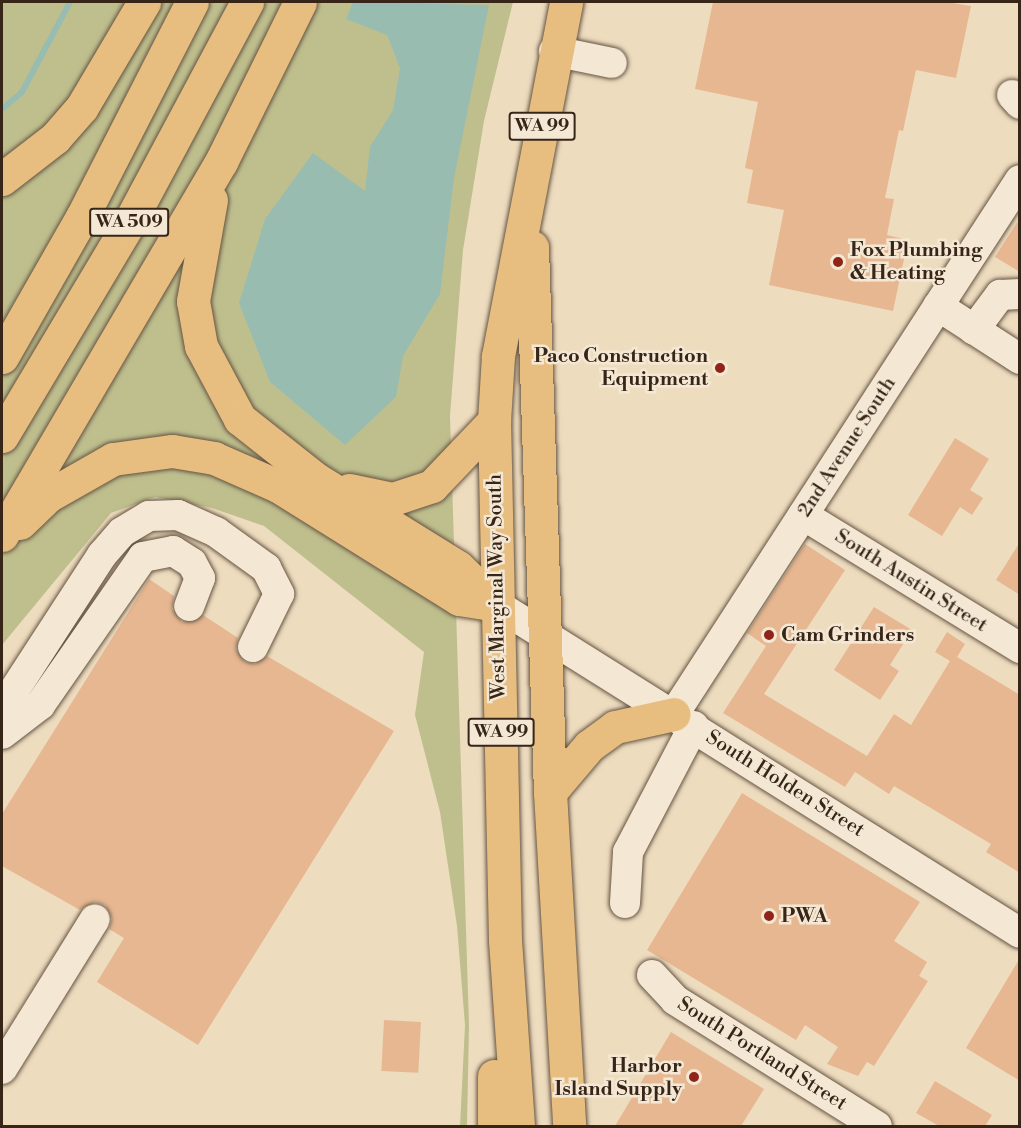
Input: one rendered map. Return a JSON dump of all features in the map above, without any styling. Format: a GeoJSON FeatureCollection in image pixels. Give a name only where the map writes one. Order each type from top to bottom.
{"type":"FeatureCollection","features":[{"type":"Feature","properties":{"kind":"highway"},"geometry":{"type":"LineString","coordinates":[[2,179],[56,138],[81,107],[144,2]]}},
{"type":"Feature","properties":{"kind":"highway","name":"WA 509"},"geometry":{"type":"LineString","coordinates":[[2,357],[83,214],[192,2]]}},
{"type":"Feature","properties":{"kind":"highway","name":"WA 509"},"geometry":{"type":"LineString","coordinates":[[2,436],[128,225],[247,2]]}},
{"type":"Feature","properties":{"kind":"highway"},"geometry":{"type":"LineString","coordinates":[[2,538],[221,162],[300,2]]}},
{"type":"Feature","properties":{"kind":"highway","name":"West Marginal Way South"},"geometry":{"type":"LineString","coordinates":[[518,1126],[505,940],[494,421],[498,356],[530,195],[554,51],[566,2]]}},
{"type":"Feature","properties":{"kind":"highway"},"geometry":{"type":"LineString","coordinates":[[221,162],[200,242],[193,301],[201,346],[240,419],[316,479],[458,567],[497,605]]}},
{"type":"Feature","properties":{"kind":"highway","name":"West Marginal Way South"},"geometry":{"type":"LineString","coordinates":[[530,195],[548,637],[550,792],[569,1126]]}},
{"type":"Feature","properties":{"kind":"highway"},"geometry":{"type":"LineString","coordinates":[[316,479],[369,496],[412,494],[452,470],[494,421]]}},
{"type":"Feature","properties":{"kind":"highway"},"geometry":{"type":"LineString","coordinates":[[2,538],[81,475],[113,459],[172,451],[240,465],[459,599],[497,605]]}},
{"type":"Feature","properties":{"kind":"highway"},"geometry":{"type":"LineString","coordinates":[[550,792],[589,746],[615,727],[684,720]]}},
{"type":"Feature","properties":{"kind":"highway"},"geometry":{"type":"LineString","coordinates":[[494,1126],[505,940]]}},
{"type":"Feature","properties":{"kind":"street"},"geometry":{"type":"LineString","coordinates":[[554,51],[612,63]]}},
{"type":"Feature","properties":{"kind":"street","name":"2nd Avenue South"},"geometry":{"type":"LineString","coordinates":[[625,903],[628,852],[684,720],[802,514],[1020,180]]}},
{"type":"Feature","properties":{"kind":"street"},"geometry":{"type":"LineString","coordinates":[[974,330],[1000,294],[1020,294]]}},
{"type":"Feature","properties":{"kind":"street"},"geometry":{"type":"LineString","coordinates":[[938,306],[1020,359]]}},
{"type":"Feature","properties":{"kind":"street","name":"South Austin Street"},"geometry":{"type":"LineString","coordinates":[[802,514],[1020,648]]}},
{"type":"Feature","properties":{"kind":"street"},"geometry":{"type":"LineString","coordinates":[[2,709],[102,555],[122,532],[149,516],[188,519],[266,568],[279,594],[253,647]]}},
{"type":"Feature","properties":{"kind":"street"},"geometry":{"type":"LineString","coordinates":[[2,734],[40,705],[128,571],[143,557],[172,550],[192,562],[200,578],[189,606]]}},
{"type":"Feature","properties":{"kind":"street","name":"South Holden Street"},"geometry":{"type":"LineString","coordinates":[[497,605],[684,720],[1020,933]]}},
{"type":"Feature","properties":{"kind":"street"},"geometry":{"type":"LineString","coordinates":[[2,1069],[95,920]]}},
{"type":"Feature","properties":{"kind":"street","name":"South Portland Street"},"geometry":{"type":"LineString","coordinates":[[652,975],[675,1000],[877,1126]]}},
{"type":"Feature","properties":{"kind":"green space"},"geometry":{"type":"Polygon","coordinates":[[[2,2],[513,2],[484,121],[463,250],[450,416],[469,1025],[467,1126],[460,1126],[465,1025],[457,926],[440,812],[415,715],[424,652],[264,526],[212,508],[155,497],[111,513],[2,645],[2,2]]]}},
{"type":"Feature","properties":{"kind":"water"},"geometry":{"type":"Polygon","coordinates":[[[353,2],[489,5],[454,178],[440,294],[403,356],[396,397],[345,445],[270,382],[239,303],[265,219],[313,153],[365,191],[370,147],[393,110],[400,68],[387,35],[346,19],[353,2]]]}},
{"type":"Feature","properties":{"kind":"building"},"geometry":{"type":"Polygon","coordinates":[[[713,2],[946,2],[971,6],[956,78],[916,70],[903,131],[899,130],[885,198],[894,199],[887,235],[908,240],[893,311],[769,285],[784,210],[747,203],[753,170],[745,168],[758,102],[695,89],[713,2]]]}},
{"type":"Feature","properties":{"kind":"building"},"geometry":{"type":"Polygon","coordinates":[[[1020,218],[1020,272],[995,257],[1020,218]]]}},
{"type":"Feature","properties":{"kind":"building"},"geometry":{"type":"Polygon","coordinates":[[[955,438],[989,459],[970,490],[983,498],[972,515],[960,507],[942,536],[908,515],[955,438]]]}},
{"type":"Feature","properties":{"kind":"building"},"geometry":{"type":"Polygon","coordinates":[[[1020,542],[1020,595],[996,580],[1020,542]]]}},
{"type":"Feature","properties":{"kind":"building"},"geometry":{"type":"Polygon","coordinates":[[[805,544],[845,570],[764,694],[867,756],[894,714],[911,725],[950,661],[935,652],[947,632],[965,644],[957,657],[1020,695],[1020,873],[986,852],[991,844],[894,786],[889,794],[855,772],[845,787],[723,713],[766,646],[747,633],[805,544]]]}},
{"type":"Feature","properties":{"kind":"building"},"geometry":{"type":"Polygon","coordinates":[[[149,579],[174,596],[172,609],[182,622],[203,615],[238,638],[236,649],[245,662],[255,664],[267,656],[394,731],[198,1045],[97,982],[124,938],[109,929],[112,919],[105,905],[95,902],[80,910],[2,866],[2,814],[149,579]]]}},
{"type":"Feature","properties":{"kind":"building"},"geometry":{"type":"Polygon","coordinates":[[[874,607],[912,630],[890,665],[899,671],[880,700],[834,670],[874,607]]]}},
{"type":"Feature","properties":{"kind":"building","name":"PWA"},"geometry":{"type":"Polygon","coordinates":[[[742,793],[920,902],[894,941],[927,962],[919,976],[928,981],[874,1066],[867,1062],[858,1076],[827,1064],[838,1047],[805,1025],[796,1040],[647,950],[742,793]]]}},
{"type":"Feature","properties":{"kind":"building"},"geometry":{"type":"Polygon","coordinates":[[[1020,958],[1020,1081],[966,1048],[1020,958]]]}},
{"type":"Feature","properties":{"kind":"building"},"geometry":{"type":"Polygon","coordinates":[[[384,1020],[421,1022],[418,1073],[381,1071],[384,1020]]]}},
{"type":"Feature","properties":{"kind":"building","name":"Harbor Island Supply"},"geometry":{"type":"Polygon","coordinates":[[[671,1032],[764,1089],[741,1126],[615,1126],[671,1032]]]}},
{"type":"Feature","properties":{"kind":"building"},"geometry":{"type":"Polygon","coordinates":[[[935,1081],[992,1115],[985,1126],[939,1126],[916,1113],[935,1081]]]}},
{"type":"Feature","properties":{"kind":"waterway"},"geometry":{"type":"LineString","coordinates":[[2,109],[22,92],[70,2]]}},
{"type":"Feature","properties":{"kind":"place","name":"Fox Plumbing & Heating"},"geometry":{"type":"Point","coordinates":[838,262]}},
{"type":"Feature","properties":{"kind":"place","name":"Paco Construction Equipment"},"geometry":{"type":"Point","coordinates":[720,368]}},
{"type":"Feature","properties":{"kind":"place","name":"Cam Grinders"},"geometry":{"type":"Point","coordinates":[769,635]}},
{"type":"Feature","properties":{"kind":"place","name":"PWA"},"geometry":{"type":"Point","coordinates":[769,916]}},
{"type":"Feature","properties":{"kind":"place","name":"Harbor Island Supply"},"geometry":{"type":"Point","coordinates":[694,1077]}}]}
